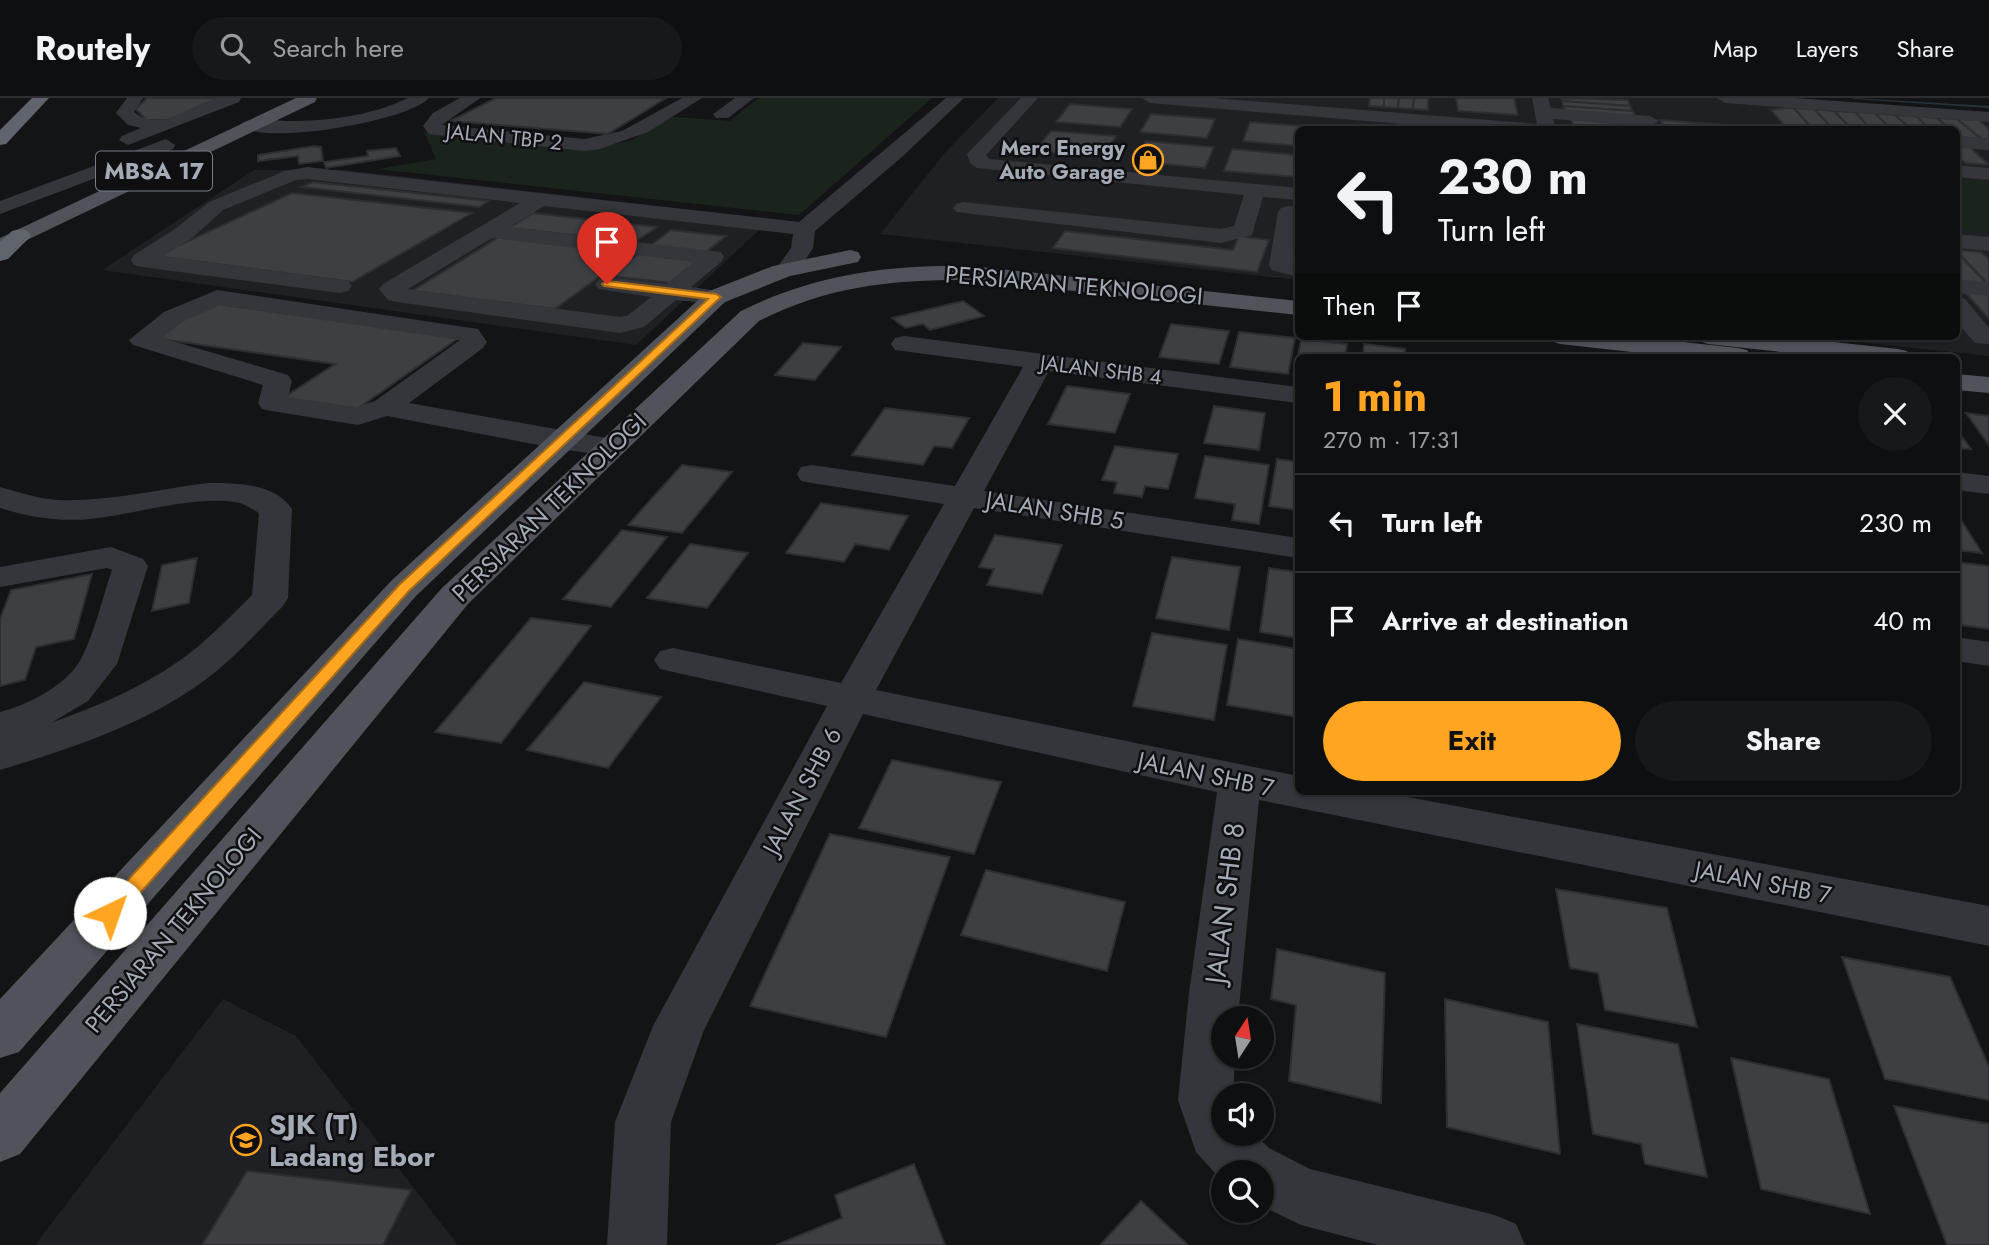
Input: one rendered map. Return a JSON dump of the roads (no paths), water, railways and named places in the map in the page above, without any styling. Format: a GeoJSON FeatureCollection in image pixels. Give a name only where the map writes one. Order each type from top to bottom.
{"type":"FeatureCollection","features":[{"type":"Feature","properties":{"kind":"highway"},"geometry":{"type":"LineString","coordinates":[[0,140],[41,98]]}},
{"type":"Feature","properties":{"kind":"highway"},"geometry":{"type":"LineString","coordinates":[[0,254],[10,241]]}},
{"type":"Feature","properties":{"kind":"main road","name":"MBSA 17"},"geometry":{"type":"LineString","coordinates":[[0,219],[162,136],[269,98]]}},
{"type":"Feature","properties":{"kind":"main road","name":"MBSA 17"},"geometry":{"type":"LineString","coordinates":[[10,241],[309,98]]}},
{"type":"Feature","properties":{"kind":"main road","name":"PERSIARAN TEKNOLOGI"},"geometry":{"type":"LineString","coordinates":[[0,1035],[404,588],[559,440],[716,297],[806,251],[970,255],[1295,291]]}},
{"type":"Feature","properties":{"kind":"main road","name":"PERSIARAN TEKNOLOGI"},"geometry":{"type":"LineString","coordinates":[[0,1135],[455,596],[750,316],[772,303],[818,287],[866,276],[923,272],[971,273],[1295,308]]}},
{"type":"Feature","properties":{"kind":"main road"},"geometry":{"type":"LineString","coordinates":[[1612,340],[1721,354]]}},
{"type":"Feature","properties":{"kind":"main road"},"geometry":{"type":"LineString","coordinates":[[1744,340],[1871,354]]}},
{"type":"Feature","properties":{"kind":"main road"},"geometry":{"type":"LineString","coordinates":[[1960,363],[1989,367]]}},
{"type":"Feature","properties":{"kind":"main road"},"geometry":{"type":"LineString","coordinates":[[1960,382],[1989,385]]}},
{"type":"Feature","properties":{"kind":"street"},"geometry":{"type":"LineString","coordinates":[[135,98],[125,113],[162,136]]}},
{"type":"Feature","properties":{"kind":"street"},"geometry":{"type":"LineString","coordinates":[[0,208],[162,136],[233,98]]}},
{"type":"Feature","properties":{"kind":"street"},"geometry":{"type":"LineString","coordinates":[[249,125],[292,127],[328,124],[392,111],[421,98]]}},
{"type":"Feature","properties":{"kind":"street","name":"JALAN TBP 2"},"geometry":{"type":"LineString","coordinates":[[472,98],[439,117],[432,126],[435,130],[584,145],[608,143],[629,136],[694,98]]}},
{"type":"Feature","properties":{"kind":"street"},"geometry":{"type":"LineString","coordinates":[[722,114],[746,98]]}},
{"type":"Feature","properties":{"kind":"street"},"geometry":{"type":"LineString","coordinates":[[340,286],[142,260],[183,234],[216,205],[292,175],[322,174],[533,204],[747,228],[806,251],[895,153],[956,98]]}},
{"type":"Feature","properties":{"kind":"street"},"geometry":{"type":"LineString","coordinates":[[1030,98],[976,155],[977,159],[984,164],[1295,194]]}},
{"type":"Feature","properties":{"kind":"street"},"geometry":{"type":"LineString","coordinates":[[1150,98],[1248,102],[1442,120],[1544,114],[1652,125]]}},
{"type":"Feature","properties":{"kind":"street"},"geometry":{"type":"LineString","coordinates":[[1639,98],[1652,125]]}},
{"type":"Feature","properties":{"kind":"street"},"geometry":{"type":"LineString","coordinates":[[1947,98],[1989,101]]}},
{"type":"Feature","properties":{"kind":"street"},"geometry":{"type":"LineString","coordinates":[[1730,99],[1989,117]]}},
{"type":"Feature","properties":{"kind":"street"},"geometry":{"type":"LineString","coordinates":[[1730,99],[1747,117]]}},
{"type":"Feature","properties":{"kind":"street"},"geometry":{"type":"LineString","coordinates":[[328,124],[338,141]]}},
{"type":"Feature","properties":{"kind":"street"},"geometry":{"type":"LineString","coordinates":[[118,144],[162,136]]}},
{"type":"Feature","properties":{"kind":"street"},"geometry":{"type":"LineString","coordinates":[[1960,142],[1989,144]]}},
{"type":"Feature","properties":{"kind":"street"},"geometry":{"type":"LineString","coordinates":[[1960,172],[1989,174]]}},
{"type":"Feature","properties":{"kind":"street"},"geometry":{"type":"LineString","coordinates":[[963,208],[1221,236],[1244,230],[1255,190]]}},
{"type":"Feature","properties":{"kind":"street"},"geometry":{"type":"LineString","coordinates":[[533,204],[391,289],[397,295],[620,325],[635,322],[747,228]]}},
{"type":"Feature","properties":{"kind":"street"},"geometry":{"type":"LineString","coordinates":[[1295,213],[1288,212],[1280,265],[1295,269]]}},
{"type":"Feature","properties":{"kind":"street"},"geometry":{"type":"LineString","coordinates":[[488,231],[713,257]]}},
{"type":"Feature","properties":{"kind":"street"},"geometry":{"type":"LineString","coordinates":[[1960,241],[1989,244]]}},
{"type":"Feature","properties":{"kind":"street"},"geometry":{"type":"LineString","coordinates":[[607,284],[716,297]]}},
{"type":"Feature","properties":{"kind":"street"},"geometry":{"type":"LineString","coordinates":[[1960,286],[1989,289]]}},
{"type":"Feature","properties":{"kind":"street"},"geometry":{"type":"LineString","coordinates":[[385,407],[474,342],[470,334],[217,298],[173,317],[142,340],[278,381],[272,404],[358,416],[385,407],[559,440],[612,447]]}},
{"type":"Feature","properties":{"kind":"street"},"geometry":{"type":"LineString","coordinates":[[1960,309],[1986,338]]}},
{"type":"Feature","properties":{"kind":"street"},"geometry":{"type":"LineString","coordinates":[[1960,335],[1986,338]]}},
{"type":"Feature","properties":{"kind":"street","name":"JALAN SHB 4"},"geometry":{"type":"LineString","coordinates":[[904,344],[1295,396]]}},
{"type":"Feature","properties":{"kind":"street","name":"JALAN SHB 6"},"geometry":{"type":"LineString","coordinates":[[637,1245],[643,1122],[679,1026],[851,699],[1040,362]]}},
{"type":"Feature","properties":{"kind":"street","name":"JALAN SHB 5"},"geometry":{"type":"LineString","coordinates":[[812,474],[1295,548]]}},
{"type":"Feature","properties":{"kind":"street"},"geometry":{"type":"LineString","coordinates":[[1960,481],[1989,485]]}},
{"type":"Feature","properties":{"kind":"street"},"geometry":{"type":"LineString","coordinates":[[0,497],[20,506],[52,509],[241,492],[276,509],[270,598],[219,649],[179,680],[70,733],[0,755]]}},
{"type":"Feature","properties":{"kind":"street"},"geometry":{"type":"LineString","coordinates":[[0,577],[111,557],[131,566],[98,664],[74,692],[25,720],[0,726]]}},
{"type":"Feature","properties":{"kind":"street"},"geometry":{"type":"LineString","coordinates":[[1960,650],[1989,654]]}},
{"type":"Feature","properties":{"kind":"street","name":"JALAN SHB 7"},"geometry":{"type":"LineString","coordinates":[[673,660],[1295,792]]}},
{"type":"Feature","properties":{"kind":"street","name":"JALAN SHB 8"},"geometry":{"type":"LineString","coordinates":[[1240,781],[1214,993],[1205,1100],[1216,1133],[1242,1160]]}},
{"type":"Feature","properties":{"kind":"street","name":"JALAN SHB 7"},"geometry":{"type":"LineString","coordinates":[[1312,795],[1989,926]]}},
{"type":"Feature","properties":{"kind":"street","name":"JALAN SHB 8"},"geometry":{"type":"LineString","coordinates":[[1274,1181],[1301,1196],[1495,1245]]}},
{"type":"Feature","properties":{"kind":"waterway"},"geometry":{"type":"LineString","coordinates":[[1854,98],[1989,107]]}},
{"type":"Feature","properties":{"kind":"place","name":"Merc Energy Auto Garage"},"geometry":{"type":"Point","coordinates":[1148,160]}},
{"type":"Feature","properties":{"kind":"place","name":"SJK (T) Ladang Ebor"},"geometry":{"type":"Point","coordinates":[246,1140]}}]}
